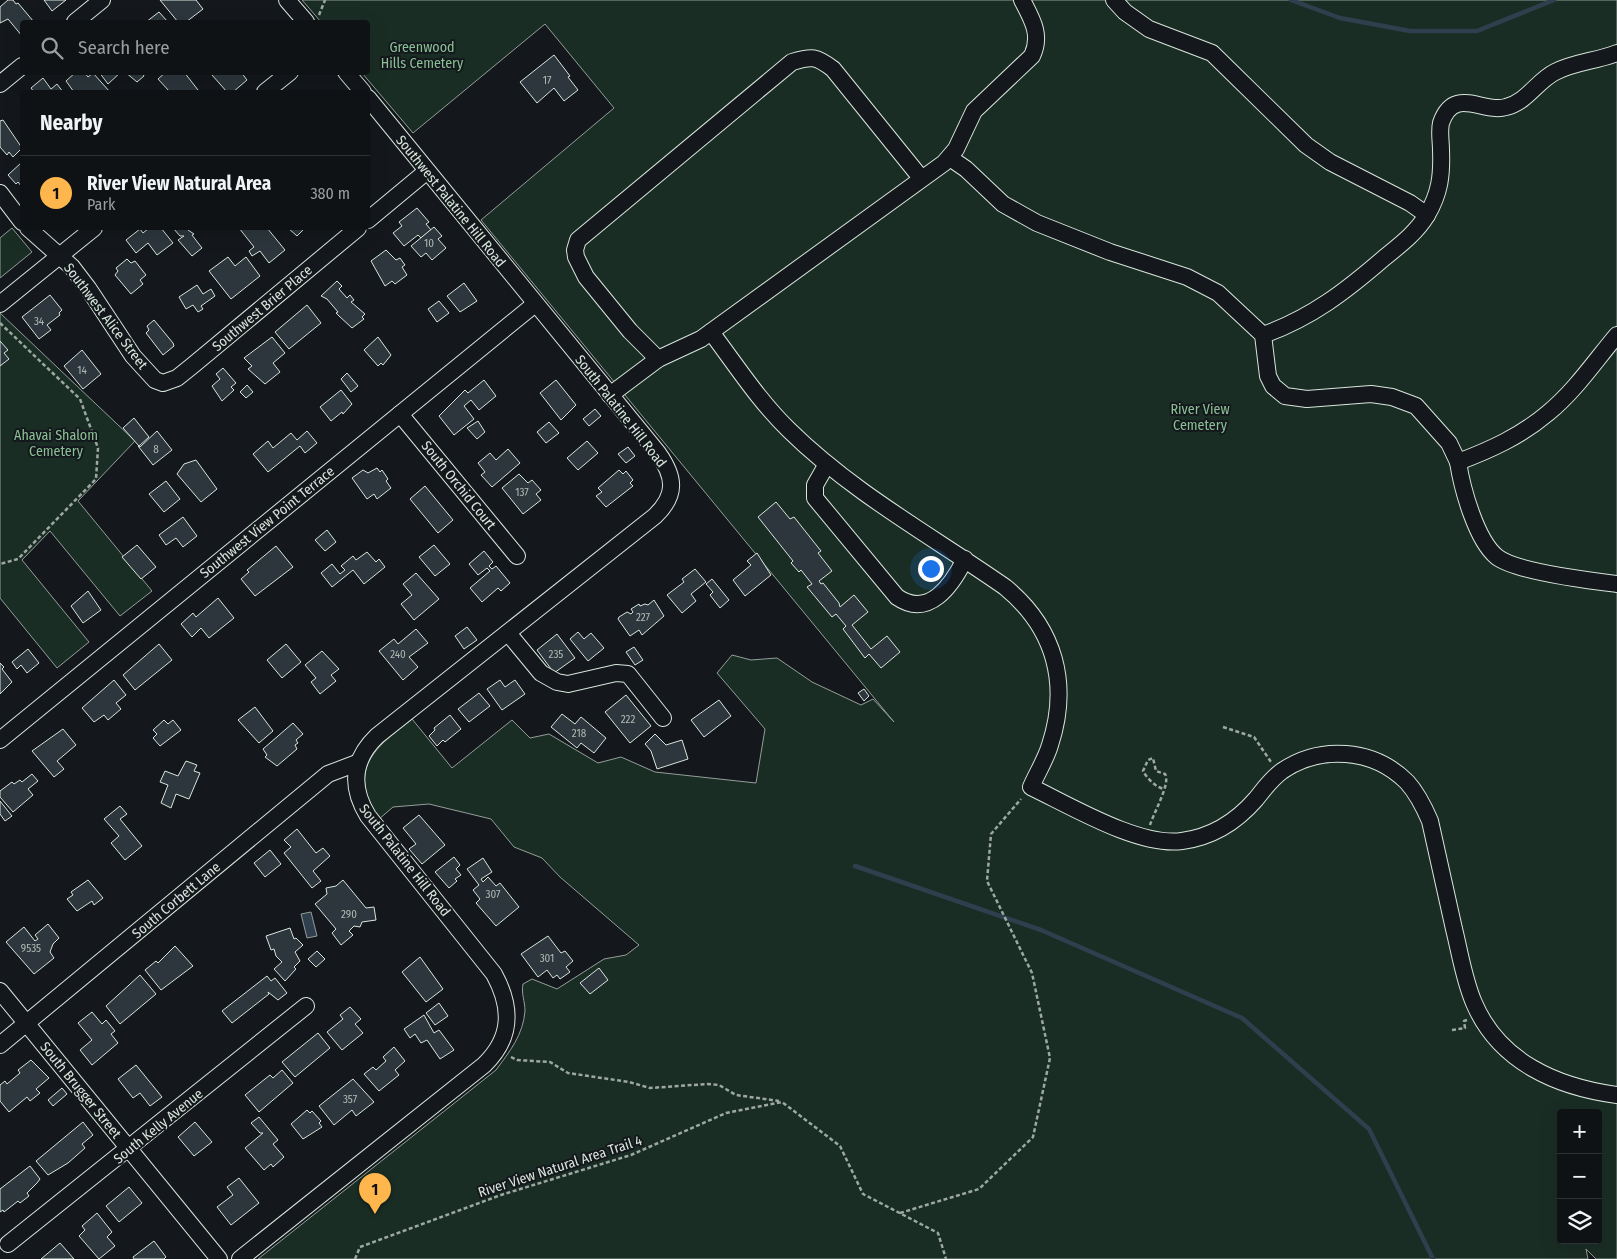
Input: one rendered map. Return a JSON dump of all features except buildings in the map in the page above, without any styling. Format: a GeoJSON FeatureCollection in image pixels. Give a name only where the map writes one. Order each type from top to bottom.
{"type":"FeatureCollection","features":[{"type":"Feature","properties":{"kind":"street"},"geometry":{"type":"LineString","coordinates":[[77,20],[102,0]]}},
{"type":"Feature","properties":{"kind":"street"},"geometry":{"type":"LineString","coordinates":[[287,0],[304,20]]}},
{"type":"Feature","properties":{"kind":"street"},"geometry":{"type":"LineString","coordinates":[[610,394],[658,359],[691,344],[711,332],[950,158],[974,111],[1032,56],[1036,48],[1037,39],[1034,22],[1022,0]]}},
{"type":"Feature","properties":{"kind":"street"},"geometry":{"type":"LineString","coordinates":[[1114,0],[1125,12],[1149,29],[1212,53],[1306,145],[1330,162],[1410,203],[1428,216]]}},
{"type":"Feature","properties":{"kind":"street"},"geometry":{"type":"LineString","coordinates":[[1263,335],[1293,323],[1338,297],[1412,235],[1428,216],[1437,198],[1441,184],[1442,123],[1452,108],[1468,101],[1506,108],[1526,96],[1553,73],[1617,53]]}},
{"type":"Feature","properties":{"kind":"street"},"geometry":{"type":"LineString","coordinates":[[658,359],[630,331],[586,278],[576,257],[575,250],[578,240],[792,62],[809,57],[822,60],[833,69],[921,178]]}},
{"type":"Feature","properties":{"kind":"street"},"geometry":{"type":"LineString","coordinates":[[0,84],[20,68]]}},
{"type":"Feature","properties":{"kind":"street"},"geometry":{"type":"LineString","coordinates":[[268,90],[286,75]]}},
{"type":"Feature","properties":{"kind":"street"},"geometry":{"type":"LineString","coordinates":[[349,75],[361,90]]}},
{"type":"Feature","properties":{"kind":"street","name":"Southwest Palatine Hill Road"},"geometry":{"type":"LineString","coordinates":[[370,100],[535,304]]}},
{"type":"Feature","properties":{"kind":"street"},"geometry":{"type":"LineString","coordinates":[[950,158],[966,169],[1004,204],[1037,223],[1110,252],[1187,278],[1218,293],[1263,335],[1268,376],[1279,392],[1295,399],[1371,394],[1410,402],[1416,406],[1449,443],[1458,462],[1462,487],[1470,510],[1485,540],[1498,557],[1528,568],[1583,581],[1617,584]]}},
{"type":"Feature","properties":{"kind":"street"},"geometry":{"type":"LineString","coordinates":[[370,218],[427,171]]}},
{"type":"Feature","properties":{"kind":"street"},"geometry":{"type":"LineString","coordinates":[[0,193],[20,219]]}},
{"type":"Feature","properties":{"kind":"street","name":"Southwest Alice Street"},"geometry":{"type":"LineString","coordinates":[[30,230],[59,255],[88,288],[133,356],[155,380],[163,383]]}},
{"type":"Feature","properties":{"kind":"street"},"geometry":{"type":"LineString","coordinates":[[0,304],[91,230]]}},
{"type":"Feature","properties":{"kind":"street","name":"Southwest Brier Place"},"geometry":{"type":"LineString","coordinates":[[163,383],[168,383],[192,366],[356,230]]}},
{"type":"Feature","properties":{"kind":"street","name":"South Palatine Hill Road"},"geometry":{"type":"LineString","coordinates":[[240,1259],[468,1079],[490,1059],[499,1045],[508,1018],[506,1002],[500,985],[482,956],[368,816],[355,788],[357,763],[376,736],[655,516],[668,501],[672,481],[664,461],[535,304]]}},
{"type":"Feature","properties":{"kind":"street","name":"Southwest View Point Terrace"},"geometry":{"type":"LineString","coordinates":[[0,740],[535,304]]}},
{"type":"Feature","properties":{"kind":"street"},"geometry":{"type":"LineString","coordinates":[[711,332],[765,404],[788,429],[827,464],[901,518],[1005,587],[1027,607],[1040,626],[1054,656],[1059,682],[1056,727],[1050,748],[1031,787],[1147,838],[1168,842],[1182,841],[1197,838],[1218,830],[1237,818],[1281,772],[1310,757],[1323,754],[1353,754],[1369,758],[1386,767],[1407,783],[1423,805],[1430,821],[1468,988],[1488,1028],[1508,1051],[1534,1070],[1554,1080],[1588,1091],[1617,1095]]}},
{"type":"Feature","properties":{"kind":"street"},"geometry":{"type":"LineString","coordinates":[[1458,462],[1497,447],[1549,413],[1572,390],[1617,335]]}},
{"type":"Feature","properties":{"kind":"street","name":"South Orchid Court"},"geometry":{"type":"LineString","coordinates":[[400,414],[517,556]]}},
{"type":"Feature","properties":{"kind":"street"},"geometry":{"type":"LineString","coordinates":[[827,464],[815,485],[815,498],[897,597],[913,604],[921,604],[935,599],[946,590],[965,560]]}},
{"type":"Feature","properties":{"kind":"street"},"geometry":{"type":"LineString","coordinates":[[508,633],[541,673],[557,682],[568,684],[616,673],[628,674],[663,718]]}},
{"type":"Feature","properties":{"kind":"street","name":"South Corbett Lane"},"geometry":{"type":"LineString","coordinates":[[0,1045],[328,774],[357,763]]}},
{"type":"Feature","properties":{"kind":"street","name":"South Brugger Street"},"geometry":{"type":"LineString","coordinates":[[0,991],[220,1259]]}},
{"type":"Feature","properties":{"kind":"street","name":"South Kelly Avenue"},"geometry":{"type":"LineString","coordinates":[[8,1244],[130,1149],[306,1006]]}},
{"type":"Feature","properties":{"kind":"path"},"geometry":{"type":"LineString","coordinates":[[321,20],[319,14],[325,0]]}},
{"type":"Feature","properties":{"kind":"path"},"geometry":{"type":"LineString","coordinates":[[0,323],[80,399],[98,448],[96,479],[18,559],[0,564]]}},
{"type":"Feature","properties":{"kind":"path"},"geometry":{"type":"LineString","coordinates":[[1224,727],[1254,737],[1281,772]]}},
{"type":"Feature","properties":{"kind":"path"},"geometry":{"type":"LineString","coordinates":[[1147,838],[1153,815],[1164,789],[1167,776],[1156,771],[1153,758],[1148,760],[1143,771],[1158,788],[1164,789]]}},
{"type":"Feature","properties":{"kind":"path"},"geometry":{"type":"LineString","coordinates":[[900,1213],[979,1189],[1033,1138],[1050,1058],[1032,973],[987,881],[991,834],[1031,787]]}},
{"type":"Feature","properties":{"kind":"path"},"geometry":{"type":"LineString","coordinates":[[499,1045],[509,1056],[517,1060],[550,1062],[568,1073],[629,1082],[650,1088],[707,1084],[719,1085],[736,1095],[782,1102],[840,1146],[863,1194],[938,1233],[946,1259]]}},
{"type":"Feature","properties":{"kind":"path","name":"River View Natural Area Trail 4"},"geometry":{"type":"LineString","coordinates":[[355,1259],[360,1247],[370,1243],[501,1195],[631,1155],[726,1113],[782,1102]]}},
{"type":"Feature","properties":{"kind":"green space","name":"River View Cemetery"},"geometry":{"type":"Polygon","coordinates":[[[302,0],[1617,0],[1617,1259],[1596,1259],[1586,1249],[1588,1259],[258,1259],[496,1070],[522,1028],[525,1011],[522,991],[523,984],[532,979],[557,989],[604,959],[626,955],[639,945],[560,877],[542,858],[514,847],[491,819],[429,804],[393,807],[378,820],[370,806],[364,780],[366,768],[385,741],[412,719],[452,768],[512,720],[530,738],[549,734],[598,763],[621,757],[655,772],[756,783],[765,729],[717,673],[732,655],[751,660],[777,658],[812,682],[861,705],[873,699],[894,722],[481,220],[614,108],[545,24],[413,133],[364,75],[370,75],[370,20],[319,20],[302,0]]]}},
{"type":"Feature","properties":{"kind":"green space"},"geometry":{"type":"Polygon","coordinates":[[[12,228],[32,252],[0,278],[0,238],[12,228]]]}},
{"type":"Feature","properties":{"kind":"green space","name":"Ahavai Shalom Cemetery"},"geometry":{"type":"Polygon","coordinates":[[[0,313],[135,441],[78,501],[152,591],[120,616],[50,531],[22,560],[89,642],[57,668],[0,598],[0,313]]]}},
{"type":"Feature","properties":{"kind":"water"},"geometry":{"type":"Polygon","coordinates":[[[311,912],[317,936],[307,938],[301,914],[311,912]]]}},
{"type":"Feature","properties":{"kind":"waterway"},"geometry":{"type":"LineString","coordinates":[[1291,0],[1340,18],[1410,31],[1477,31],[1554,0]]}},
{"type":"Feature","properties":{"kind":"waterway"},"geometry":{"type":"LineString","coordinates":[[855,866],[1041,930],[1242,1018],[1369,1129],[1433,1259]]}},
{"type":"Feature","properties":{"kind":"place","name":"River View Natural Area"},"geometry":{"type":"Point","coordinates":[375,1214]}},
{"type":"Feature","properties":{"kind":"park label","name":"Greenwood Hills Cemetery"},"geometry":{"type":"Point","coordinates":[422,56]}}]}
